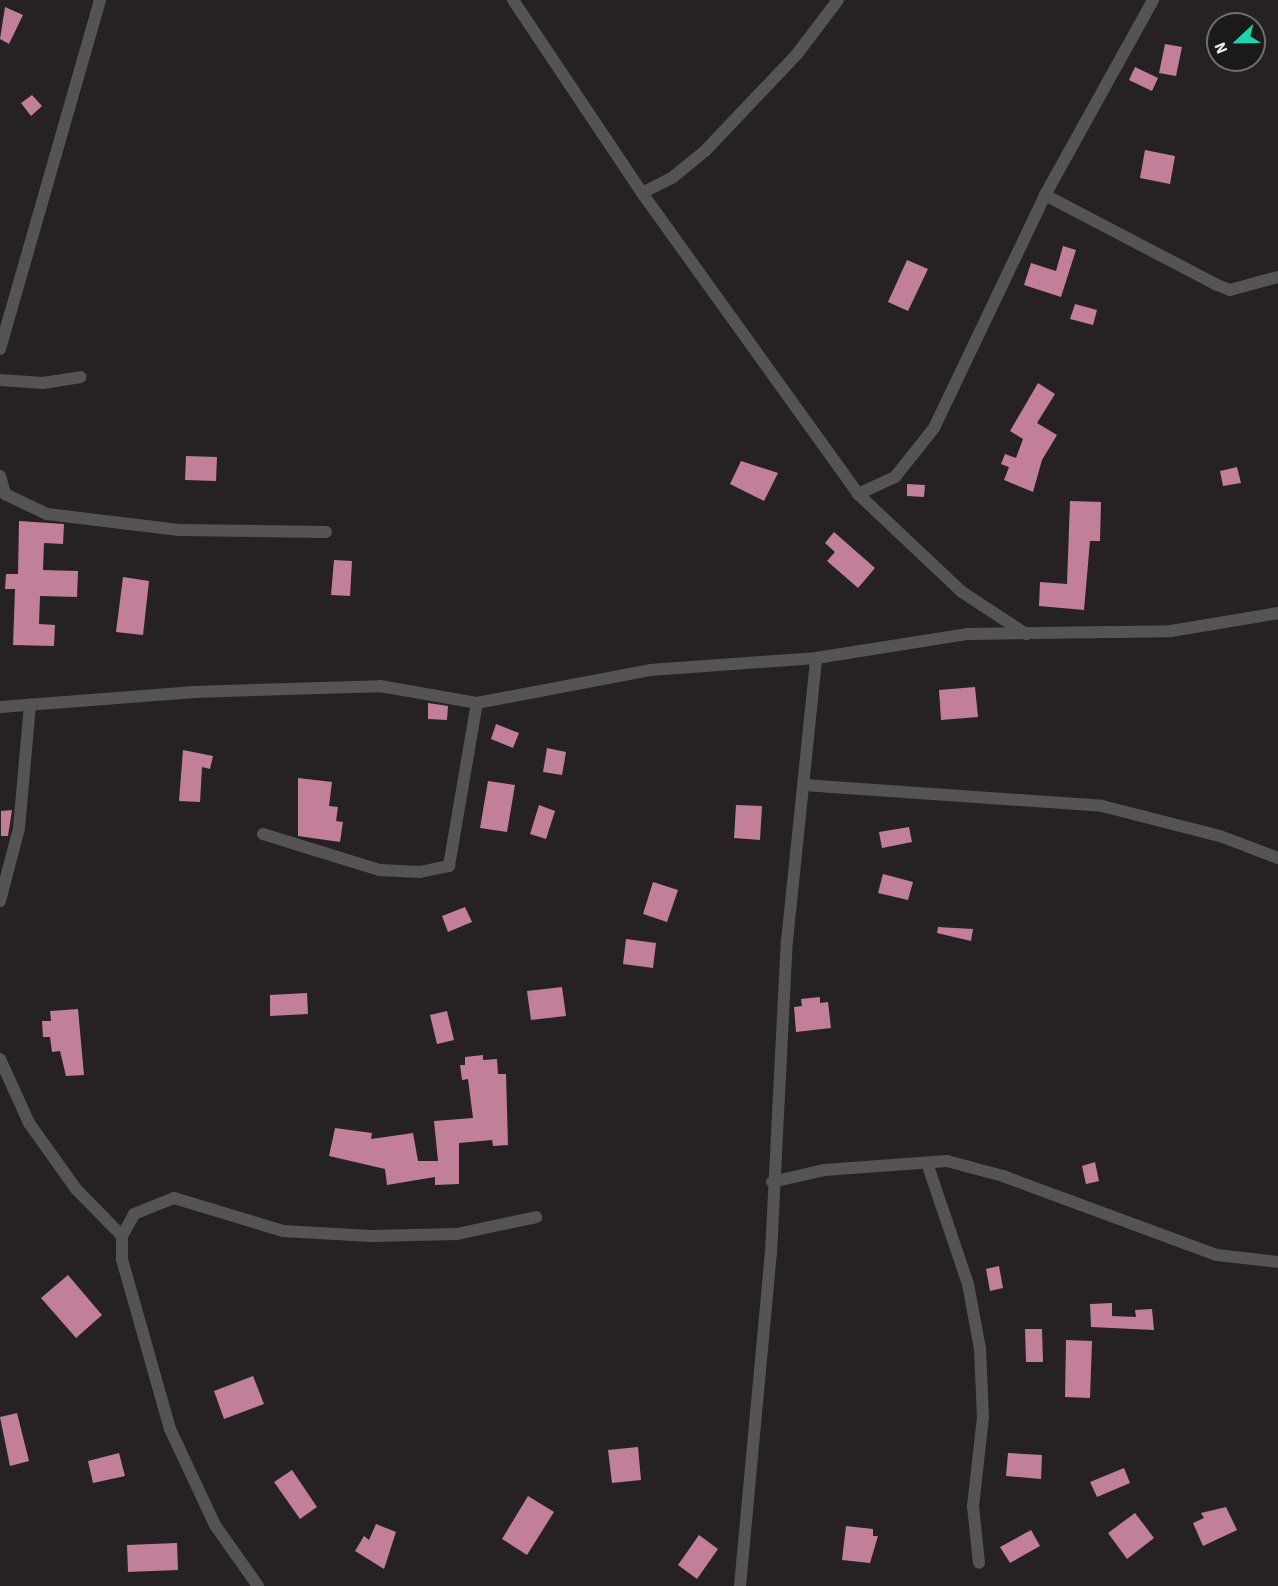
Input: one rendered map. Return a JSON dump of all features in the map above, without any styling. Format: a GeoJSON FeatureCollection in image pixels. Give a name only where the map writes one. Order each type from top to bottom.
{"type":"FeatureCollection","features":[{"type":"Feature","properties":{"kind":"street"},"geometry":{"type":"LineString","coordinates":[[0,350],[100,0]]}},
{"type":"Feature","properties":{"kind":"street"},"geometry":{"type":"LineString","coordinates":[[513,0],[642,193],[858,494],[962,592],[1027,635]]}},
{"type":"Feature","properties":{"kind":"street"},"geometry":{"type":"LineString","coordinates":[[642,193],[673,177],[705,151],[797,54],[838,0]]}},
{"type":"Feature","properties":{"kind":"street"},"geometry":{"type":"LineString","coordinates":[[858,494],[895,477],[934,428],[1045,195],[1153,0]]}},
{"type":"Feature","properties":{"kind":"street"},"geometry":{"type":"LineString","coordinates":[[1045,195],[1230,290],[1278,277]]}},
{"type":"Feature","properties":{"kind":"street"},"geometry":{"type":"LineString","coordinates":[[0,380],[43,383],[81,377]]}},
{"type":"Feature","properties":{"kind":"street"},"geometry":{"type":"LineString","coordinates":[[0,476],[5,494],[47,514],[178,530],[326,532]]}},
{"type":"Feature","properties":{"kind":"street"},"geometry":{"type":"LineString","coordinates":[[0,707],[380,686],[477,703],[650,670],[816,658],[968,634],[1027,635],[1171,631],[1278,613]]}},
{"type":"Feature","properties":{"kind":"street"},"geometry":{"type":"LineString","coordinates":[[740,1586],[772,1182],[787,941],[816,658]]}},
{"type":"Feature","properties":{"kind":"street"},"geometry":{"type":"LineString","coordinates":[[263,834],[379,870],[420,872],[449,866],[477,703]]}},
{"type":"Feature","properties":{"kind":"street"},"geometry":{"type":"LineString","coordinates":[[0,901],[19,828],[30,704]]}},
{"type":"Feature","properties":{"kind":"street"},"geometry":{"type":"LineString","coordinates":[[804,785],[1102,806],[1220,836],[1278,858]]}},
{"type":"Feature","properties":{"kind":"street"},"geometry":{"type":"LineString","coordinates":[[0,1059],[28,1124],[76,1189],[122,1236]]}},
{"type":"Feature","properties":{"kind":"street"},"geometry":{"type":"LineString","coordinates":[[772,1182],[824,1170],[947,1161],[1002,1176],[1217,1255],[1278,1262]]}},
{"type":"Feature","properties":{"kind":"street"},"geometry":{"type":"LineString","coordinates":[[927,1163],[968,1284],[980,1349],[983,1428],[973,1506],[979,1563]]}},
{"type":"Feature","properties":{"kind":"street"},"geometry":{"type":"LineString","coordinates":[[258,1586],[215,1525],[175,1440],[122,1259],[122,1236],[134,1214],[174,1198],[284,1231],[371,1236],[457,1234],[536,1217]]}},
{"type":"Feature","properties":{"kind":"building"},"geometry":{"type":"Polygon","coordinates":[[[5,7],[23,15],[9,44],[0,39],[5,7]]]}},
{"type":"Feature","properties":{"kind":"building"},"geometry":{"type":"Polygon","coordinates":[[[1165,44],[1182,47],[1176,76],[1159,73],[1165,44]]]}},
{"type":"Feature","properties":{"kind":"building"},"geometry":{"type":"Polygon","coordinates":[[[1135,67],[1158,78],[1152,91],[1129,80],[1135,67]]]}},
{"type":"Feature","properties":{"kind":"building"},"geometry":{"type":"Polygon","coordinates":[[[32,95],[42,106],[31,116],[21,103],[32,95]]]}},
{"type":"Feature","properties":{"kind":"building"},"geometry":{"type":"Polygon","coordinates":[[[1145,150],[1175,156],[1170,184],[1140,178],[1145,150]]]}},
{"type":"Feature","properties":{"kind":"building"},"geometry":{"type":"Polygon","coordinates":[[[1063,246],[1076,250],[1061,297],[1024,285],[1031,263],[1056,271],[1063,246]]]}},
{"type":"Feature","properties":{"kind":"building"},"geometry":{"type":"Polygon","coordinates":[[[907,260],[928,269],[908,311],[888,302],[907,260]]]}},
{"type":"Feature","properties":{"kind":"building"},"geometry":{"type":"Polygon","coordinates":[[[1075,304],[1097,310],[1093,325],[1070,319],[1075,304]]]}},
{"type":"Feature","properties":{"kind":"building"},"geometry":{"type":"Polygon","coordinates":[[[1038,383],[1055,394],[1037,423],[1057,435],[1042,460],[1033,492],[1004,480],[1009,467],[1001,464],[1005,454],[1016,458],[1023,439],[1010,431],[1038,383]]]}},
{"type":"Feature","properties":{"kind":"building"},"geometry":{"type":"Polygon","coordinates":[[[186,456],[217,457],[216,481],[185,480],[186,456]]]}},
{"type":"Feature","properties":{"kind":"building"},"geometry":{"type":"Polygon","coordinates":[[[741,461],[778,473],[764,501],[730,484],[741,461]]]}},
{"type":"Feature","properties":{"kind":"building"},"geometry":{"type":"Polygon","coordinates":[[[1237,467],[1241,483],[1223,486],[1220,471],[1237,467]]]}},
{"type":"Feature","properties":{"kind":"building"},"geometry":{"type":"Polygon","coordinates":[[[907,484],[925,485],[924,497],[907,496],[907,484]]]}},
{"type":"Feature","properties":{"kind":"building"},"geometry":{"type":"Polygon","coordinates":[[[1070,501],[1101,502],[1100,541],[1090,541],[1084,610],[1039,606],[1040,582],[1067,584],[1070,501]]]}},
{"type":"Feature","properties":{"kind":"building"},"geometry":{"type":"Polygon","coordinates":[[[19,521],[64,524],[63,544],[44,543],[43,570],[78,571],[77,597],[40,596],[39,624],[55,625],[54,646],[13,645],[15,589],[5,589],[6,574],[18,574],[19,521]]]}},
{"type":"Feature","properties":{"kind":"building"},"geometry":{"type":"Polygon","coordinates":[[[834,532],[875,568],[858,588],[827,561],[835,552],[825,543],[834,532]]]}},
{"type":"Feature","properties":{"kind":"building"},"geometry":{"type":"Polygon","coordinates":[[[334,560],[352,561],[350,596],[331,595],[334,560]]]}},
{"type":"Feature","properties":{"kind":"building"},"geometry":{"type":"Polygon","coordinates":[[[123,577],[149,581],[143,635],[116,632],[123,577]]]}},
{"type":"Feature","properties":{"kind":"building"},"geometry":{"type":"Polygon","coordinates":[[[975,687],[978,717],[941,720],[939,690],[975,687]]]}},
{"type":"Feature","properties":{"kind":"building"},"geometry":{"type":"Polygon","coordinates":[[[428,703],[448,706],[447,720],[428,719],[428,703]]]}},
{"type":"Feature","properties":{"kind":"building"},"geometry":{"type":"Polygon","coordinates":[[[496,724],[519,733],[513,748],[491,739],[496,724]]]}},
{"type":"Feature","properties":{"kind":"building"},"geometry":{"type":"Polygon","coordinates":[[[547,748],[566,752],[562,775],[543,772],[547,748]]]}},
{"type":"Feature","properties":{"kind":"building"},"geometry":{"type":"Polygon","coordinates":[[[183,750],[213,756],[210,769],[202,767],[200,802],[179,801],[183,750]]]}},
{"type":"Feature","properties":{"kind":"building"},"geometry":{"type":"Polygon","coordinates":[[[298,778],[332,782],[329,806],[338,807],[336,821],[343,822],[340,842],[298,836],[298,778]]]}},
{"type":"Feature","properties":{"kind":"building"},"geometry":{"type":"Polygon","coordinates":[[[488,781],[515,785],[507,832],[480,828],[488,781]]]}},
{"type":"Feature","properties":{"kind":"building"},"geometry":{"type":"Polygon","coordinates":[[[539,805],[555,811],[546,839],[530,834],[539,805]]]}},
{"type":"Feature","properties":{"kind":"building"},"geometry":{"type":"Polygon","coordinates":[[[736,805],[762,806],[760,840],[734,838],[736,805]]]}},
{"type":"Feature","properties":{"kind":"building"},"geometry":{"type":"Polygon","coordinates":[[[12,810],[8,836],[1,836],[1,811],[12,810]]]}},
{"type":"Feature","properties":{"kind":"building"},"geometry":{"type":"Polygon","coordinates":[[[909,827],[912,842],[882,848],[879,832],[909,827]]]}},
{"type":"Feature","properties":{"kind":"building"},"geometry":{"type":"Polygon","coordinates":[[[883,874],[913,882],[908,900],[878,893],[883,874]]]}},
{"type":"Feature","properties":{"kind":"building"},"geometry":{"type":"Polygon","coordinates":[[[653,882],[678,890],[667,922],[643,914],[653,882]]]}},
{"type":"Feature","properties":{"kind":"building"},"geometry":{"type":"Polygon","coordinates":[[[465,907],[472,922],[448,932],[442,916],[465,907]]]}},
{"type":"Feature","properties":{"kind":"building"},"geometry":{"type":"Polygon","coordinates":[[[938,927],[973,929],[971,941],[937,933],[938,927]]]}},
{"type":"Feature","properties":{"kind":"building"},"geometry":{"type":"Polygon","coordinates":[[[626,939],[656,943],[653,968],[623,964],[626,939]]]}},
{"type":"Feature","properties":{"kind":"building"},"geometry":{"type":"Polygon","coordinates":[[[562,987],[566,1016],[531,1020],[527,991],[562,987]]]}},
{"type":"Feature","properties":{"kind":"building"},"geometry":{"type":"Polygon","coordinates":[[[307,993],[308,1014],[270,1016],[270,995],[307,993]]]}},
{"type":"Feature","properties":{"kind":"building"},"geometry":{"type":"Polygon","coordinates":[[[820,997],[820,1003],[828,1002],[831,1028],[796,1032],[794,1007],[802,1006],[801,999],[820,997]]]}},
{"type":"Feature","properties":{"kind":"building"},"geometry":{"type":"Polygon","coordinates":[[[78,1009],[84,1075],[66,1076],[60,1051],[52,1052],[50,1037],[43,1037],[42,1021],[51,1021],[50,1011],[78,1009]]]}},
{"type":"Feature","properties":{"kind":"building"},"geometry":{"type":"Polygon","coordinates":[[[447,1011],[454,1040],[437,1044],[430,1015],[447,1011]]]}},
{"type":"Feature","properties":{"kind":"building"},"geometry":{"type":"Polygon","coordinates":[[[483,1055],[483,1060],[497,1059],[498,1074],[506,1074],[508,1145],[493,1146],[492,1140],[459,1143],[459,1184],[435,1185],[435,1177],[387,1185],[385,1169],[329,1156],[335,1128],[372,1133],[371,1139],[413,1133],[418,1161],[438,1161],[434,1121],[473,1118],[468,1079],[462,1080],[460,1065],[465,1065],[465,1057],[483,1055]]]}},
{"type":"Feature","properties":{"kind":"building"},"geometry":{"type":"Polygon","coordinates":[[[1095,1162],[1099,1181],[1086,1184],[1082,1166],[1095,1162]]]}},
{"type":"Feature","properties":{"kind":"building"},"geometry":{"type":"Polygon","coordinates":[[[999,1266],[1003,1288],[990,1291],[986,1269],[999,1266]]]}},
{"type":"Feature","properties":{"kind":"building"},"geometry":{"type":"Polygon","coordinates":[[[68,1275],[102,1315],[76,1338],[41,1298],[68,1275]]]}},
{"type":"Feature","properties":{"kind":"building"},"geometry":{"type":"Polygon","coordinates":[[[1112,1303],[1112,1316],[1136,1317],[1135,1310],[1152,1309],[1154,1330],[1091,1327],[1090,1304],[1112,1303]]]}},
{"type":"Feature","properties":{"kind":"building"},"geometry":{"type":"Polygon","coordinates":[[[1025,1329],[1042,1329],[1043,1362],[1026,1362],[1025,1329]]]}},
{"type":"Feature","properties":{"kind":"building"},"geometry":{"type":"Polygon","coordinates":[[[1066,1340],[1092,1341],[1090,1398],[1065,1397],[1066,1340]]]}},
{"type":"Feature","properties":{"kind":"building"},"geometry":{"type":"Polygon","coordinates":[[[253,1376],[264,1404],[224,1419],[214,1391],[253,1376]]]}},
{"type":"Feature","properties":{"kind":"building"},"geometry":{"type":"Polygon","coordinates":[[[17,1413],[29,1461],[10,1466],[0,1417],[17,1413]]]}},
{"type":"Feature","properties":{"kind":"building"},"geometry":{"type":"Polygon","coordinates":[[[638,1447],[641,1480],[612,1483],[608,1450],[638,1447]]]}},
{"type":"Feature","properties":{"kind":"building"},"geometry":{"type":"Polygon","coordinates":[[[119,1453],[125,1476],[93,1483],[88,1461],[119,1453]]]}},
{"type":"Feature","properties":{"kind":"building"},"geometry":{"type":"Polygon","coordinates":[[[1008,1453],[1042,1455],[1041,1479],[1006,1476],[1008,1453]]]}},
{"type":"Feature","properties":{"kind":"building"},"geometry":{"type":"Polygon","coordinates":[[[1124,1468],[1130,1483],[1097,1497],[1090,1482],[1124,1468]]]}},
{"type":"Feature","properties":{"kind":"building"},"geometry":{"type":"Polygon","coordinates":[[[292,1470],[317,1507],[300,1519],[274,1482],[292,1470]]]}},
{"type":"Feature","properties":{"kind":"building"},"geometry":{"type":"Polygon","coordinates":[[[528,1496],[554,1512],[527,1555],[502,1539],[528,1496]]]}},
{"type":"Feature","properties":{"kind":"building"},"geometry":{"type":"Polygon","coordinates":[[[1226,1507],[1237,1530],[1203,1546],[1193,1523],[1204,1518],[1201,1513],[1226,1507]]]}},
{"type":"Feature","properties":{"kind":"building"},"geometry":{"type":"Polygon","coordinates":[[[1135,1513],[1154,1538],[1127,1559],[1108,1533],[1135,1513]]]}},
{"type":"Feature","properties":{"kind":"building"},"geometry":{"type":"Polygon","coordinates":[[[376,1524],[396,1532],[384,1569],[355,1551],[364,1536],[369,1540],[376,1524]]]}},
{"type":"Feature","properties":{"kind":"building"},"geometry":{"type":"Polygon","coordinates":[[[846,1526],[873,1529],[873,1536],[878,1536],[870,1563],[842,1560],[846,1526]]]}},
{"type":"Feature","properties":{"kind":"building"},"geometry":{"type":"Polygon","coordinates":[[[1031,1530],[1040,1546],[1010,1563],[1000,1547],[1031,1530]]]}},
{"type":"Feature","properties":{"kind":"building"},"geometry":{"type":"Polygon","coordinates":[[[699,1535],[718,1549],[697,1579],[678,1565],[699,1535]]]}},
{"type":"Feature","properties":{"kind":"building"},"geometry":{"type":"Polygon","coordinates":[[[177,1543],[178,1570],[128,1572],[127,1545],[177,1543]]]}}]}
